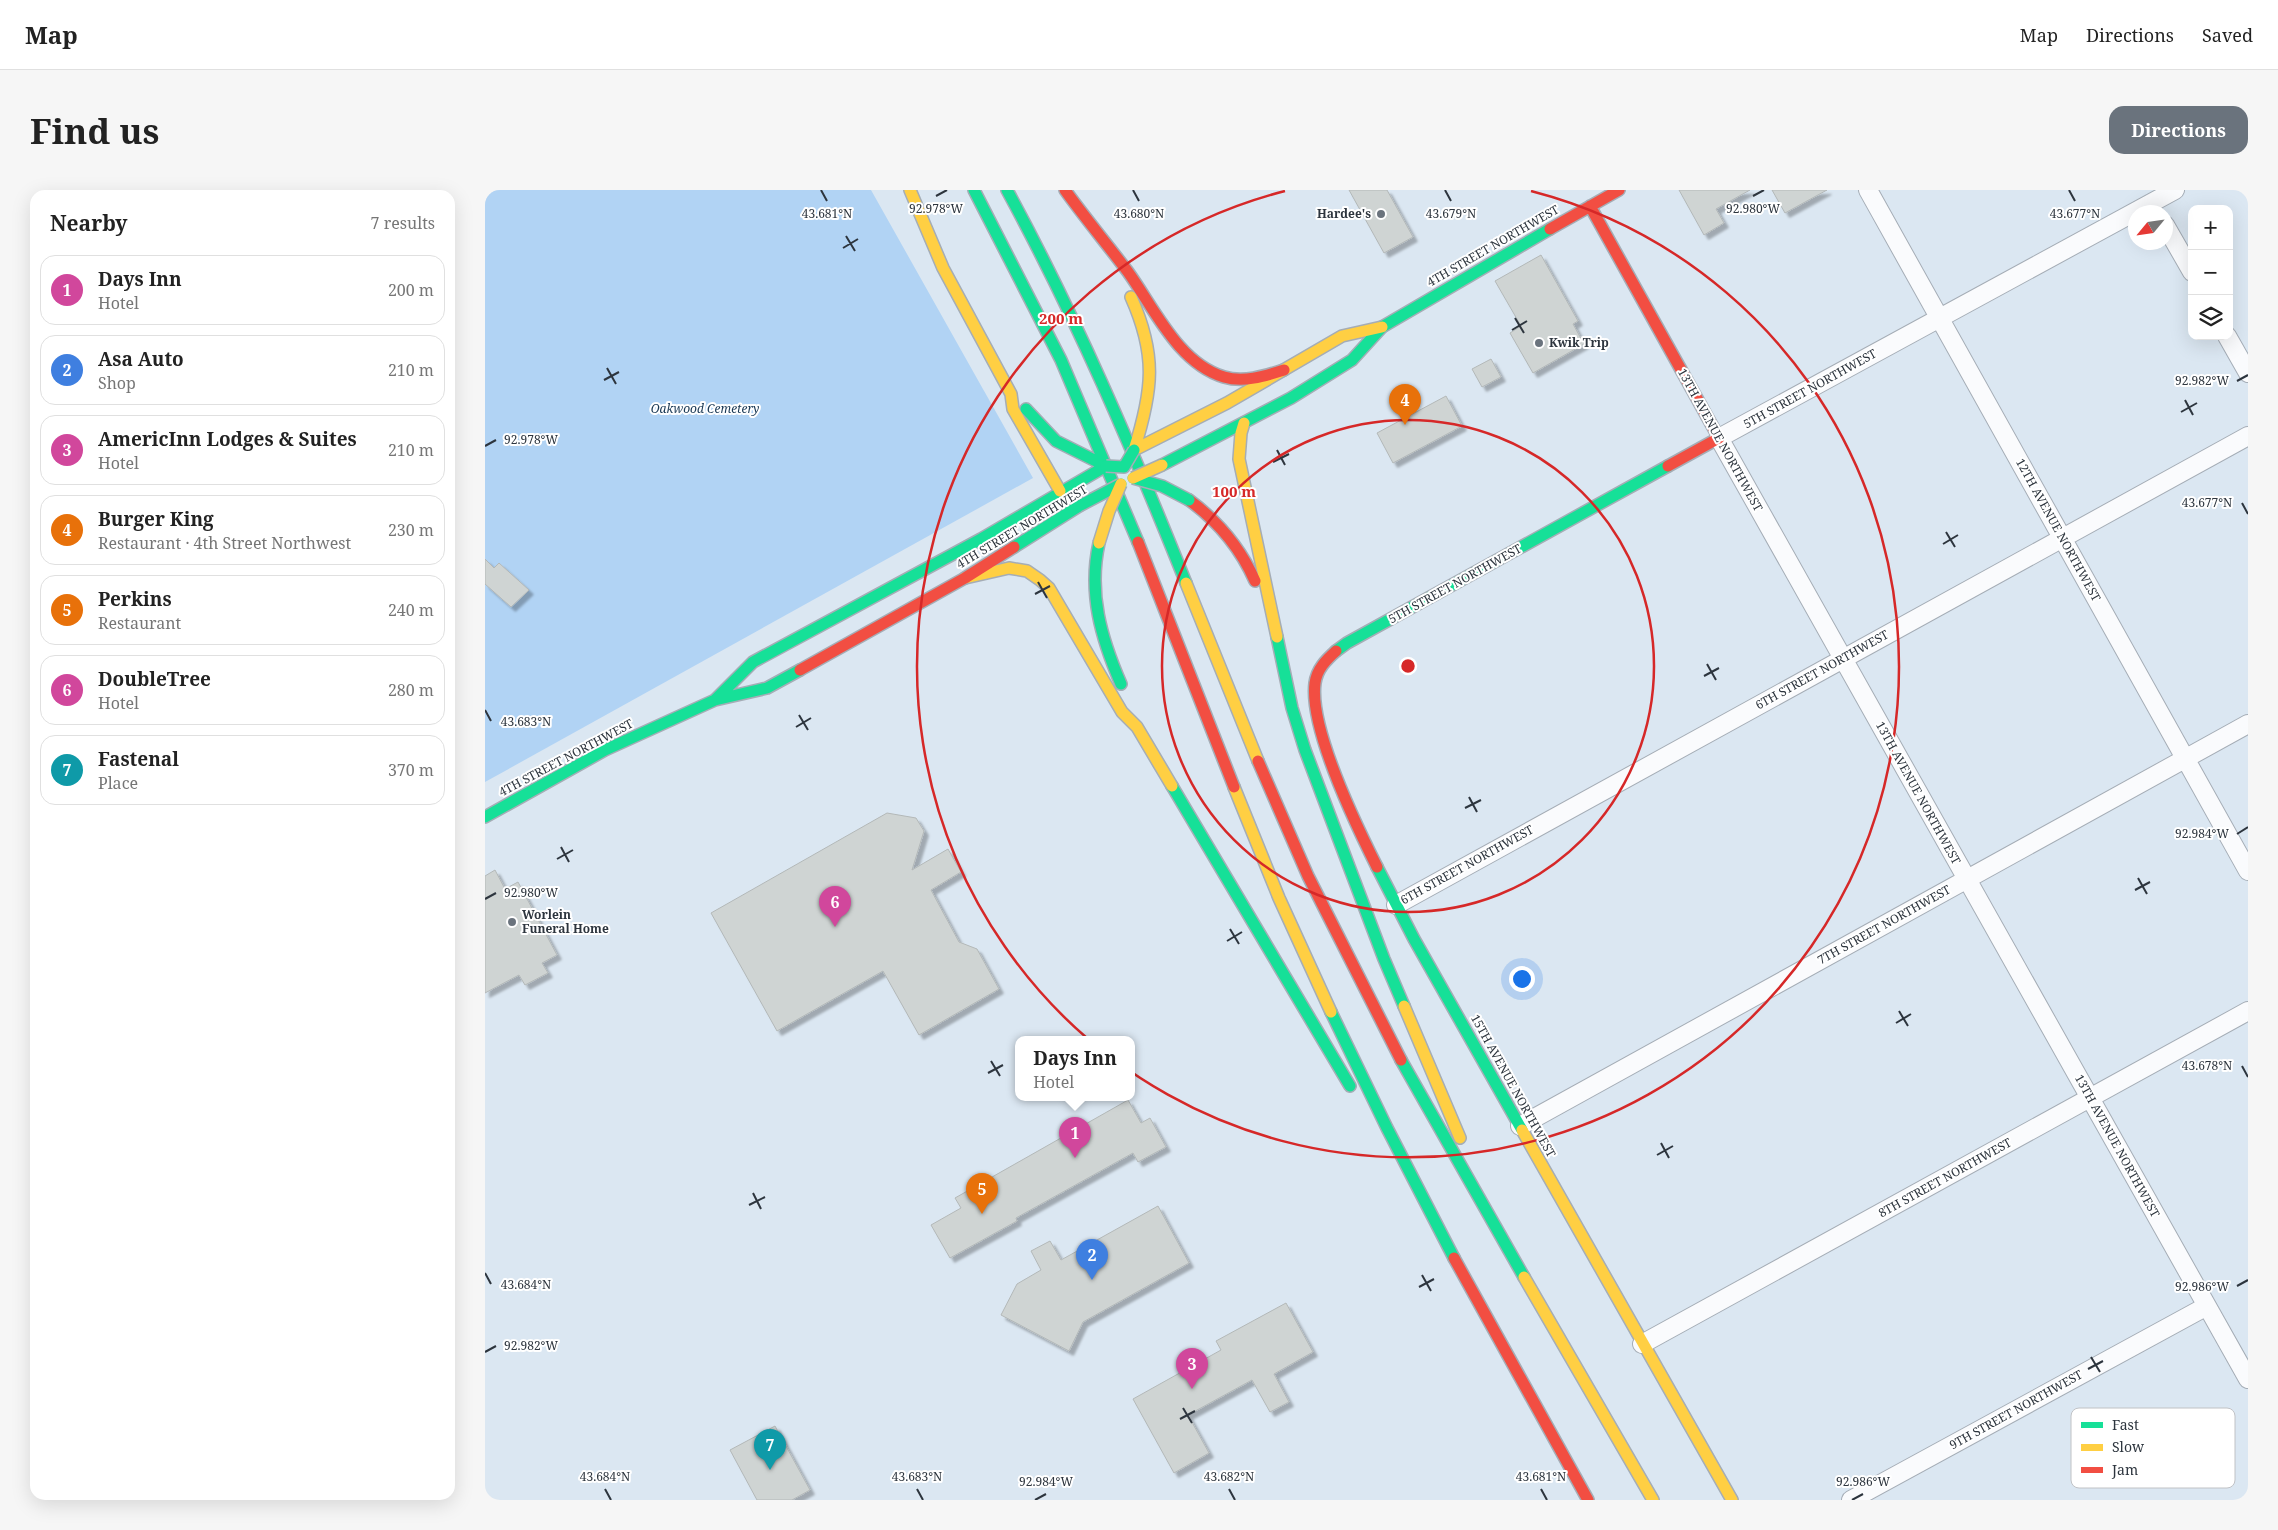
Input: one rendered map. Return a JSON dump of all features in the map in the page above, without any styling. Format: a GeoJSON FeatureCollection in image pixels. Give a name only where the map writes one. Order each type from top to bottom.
{"type":"FeatureCollection","features":[{"type":"Feature","properties":{"kind":"main road"},"geometry":{"type":"LineString","coordinates":[[910,190],[943,268],[1011,394],[1056,441],[1126,475],[1162,486],[1189,500],[1213,518],[1224,529],[1240,551],[1256,584],[1268,639],[1281,657]]}},
{"type":"Feature","properties":{"kind":"main road"},"geometry":{"type":"LineString","coordinates":[[975,190],[1020,275],[1073,386],[1281,901],[1392,1139],[1441,1237]]}},
{"type":"Feature","properties":{"kind":"main road"},"geometry":{"type":"LineString","coordinates":[[1007,190],[1062,296],[1119,420],[1259,764],[1314,888],[1397,1055],[1653,1500]]}},
{"type":"Feature","properties":{"kind":"main road"},"geometry":{"type":"LineString","coordinates":[[1065,190],[1107,248],[1123,266],[1163,323],[1189,354],[1203,366],[1219,376],[1247,381],[1284,370]]}},
{"type":"Feature","properties":{"kind":"main road","name":"4TH STREET NORTHWEST"},"geometry":{"type":"LineString","coordinates":[[485,817],[605,750],[715,700],[767,688],[965,578],[1079,506],[1096,498],[1126,475],[1161,465],[1185,454],[1291,398],[1352,360],[1382,327],[1467,275],[1619,190]]}},
{"type":"Feature","properties":{"kind":"main road","name":"13TH AVENUE NORTHWEST"},"geometry":{"type":"LineString","coordinates":[[1590,206],[1719,438]]}},
{"type":"Feature","properties":{"kind":"main road"},"geometry":{"type":"LineString","coordinates":[[1107,248],[1114,267],[1140,315],[1145,329],[1151,373],[1149,399],[1126,475],[1109,511],[1099,543],[1094,570],[1097,611],[1109,653],[1132,707],[1137,727]]}},
{"type":"Feature","properties":{"kind":"main road","name":"4TH STREET NORTHWEST"},"geometry":{"type":"LineString","coordinates":[[715,700],[753,662],[981,539],[1088,475],[1227,403],[1342,336],[1382,327]]}},
{"type":"Feature","properties":{"kind":"main road"},"geometry":{"type":"LineString","coordinates":[[1011,394],[1013,409],[1060,491]]}},
{"type":"Feature","properties":{"kind":"main road"},"geometry":{"type":"LineString","coordinates":[[1244,423],[1239,459],[1292,708],[1319,790],[1384,958],[1510,1252]]}},
{"type":"Feature","properties":{"kind":"main road","name":"5TH STREET NORTHWEST"},"geometry":{"type":"LineString","coordinates":[[1319,668],[1347,643],[1719,438]]}},
{"type":"Feature","properties":{"kind":"main road"},"geometry":{"type":"LineString","coordinates":[[1126,475],[1155,439]]}},
{"type":"Feature","properties":{"kind":"main road"},"geometry":{"type":"LineString","coordinates":[[1088,475],[1126,475]]}},
{"type":"Feature","properties":{"kind":"main road"},"geometry":{"type":"LineString","coordinates":[[965,578],[1002,570],[1023,569],[1037,577],[1049,588],[1122,712],[1137,727],[1357,1099]]}},
{"type":"Feature","properties":{"kind":"main road","name":"15TH AVENUE NORTHWEST"},"geometry":{"type":"LineString","coordinates":[[1319,668],[1315,683],[1321,730],[1353,815],[1396,905],[1642,1344],[1732,1500]]}},
{"type":"Feature","properties":{"kind":"main road"},"geometry":{"type":"LineString","coordinates":[[1367,1114],[1441,1237],[1588,1500]]}},
{"type":"Feature","properties":{"kind":"street","name":"12TH AVENUE NORTHWEST"},"geometry":{"type":"LineString","coordinates":[[1867,190],[2248,871]]}},
{"type":"Feature","properties":{"kind":"street","name":"5TH STREET NORTHWEST"},"geometry":{"type":"LineString","coordinates":[[1719,438],[2175,190]]}},
{"type":"Feature","properties":{"kind":"street"},"geometry":{"type":"LineString","coordinates":[[2173,239],[2188,265]]}},
{"type":"Feature","properties":{"kind":"street"},"geometry":{"type":"LineString","coordinates":[[2229,340],[2248,373]]}},
{"type":"Feature","properties":{"kind":"street","name":"6TH STREET NORTHWEST"},"geometry":{"type":"LineString","coordinates":[[1396,905],[2248,436]]}},
{"type":"Feature","properties":{"kind":"street","name":"13TH AVENUE NORTHWEST"},"geometry":{"type":"LineString","coordinates":[[1719,438],[1842,660],[2248,1379]]}},
{"type":"Feature","properties":{"kind":"street","name":"7TH STREET NORTHWEST"},"geometry":{"type":"LineString","coordinates":[[1520,1126],[2248,724]]}},
{"type":"Feature","properties":{"kind":"street","name":"8TH STREET NORTHWEST"},"geometry":{"type":"LineString","coordinates":[[1642,1344],[2248,1011]]}},
{"type":"Feature","properties":{"kind":"street","name":"9TH STREET NORTHWEST"},"geometry":{"type":"LineString","coordinates":[[1851,1500],[2207,1306]]}},
{"type":"Feature","properties":{"kind":"green space","name":"Oakwood Cemetery"},"geometry":{"type":"Polygon","coordinates":[[[485,190],[871,190],[1033,478],[485,782],[485,190]]]}},
{"type":"Feature","properties":{"kind":"building","name":"Hardee's"},"geometry":{"type":"Polygon","coordinates":[[[1349,190],[1387,190],[1413,237],[1384,253],[1349,190]]]}},
{"type":"Feature","properties":{"kind":"building"},"geometry":{"type":"Polygon","coordinates":[[[1679,190],[1750,190],[1716,209],[1724,223],[1704,235],[1679,190]]]}},
{"type":"Feature","properties":{"kind":"building"},"geometry":{"type":"Polygon","coordinates":[[[1772,190],[1827,190],[1785,213],[1772,190]]]}},
{"type":"Feature","properties":{"kind":"building"},"geometry":{"type":"Polygon","coordinates":[[[1541,255],[1578,321],[1573,324],[1584,344],[1533,373],[1510,333],[1521,326],[1495,281],[1541,255]]]}},
{"type":"Feature","properties":{"kind":"building"},"geometry":{"type":"Polygon","coordinates":[[[1491,359],[1501,377],[1482,387],[1472,369],[1491,359]]]}},
{"type":"Feature","properties":{"kind":"building"},"geometry":{"type":"Polygon","coordinates":[[[1446,396],[1462,426],[1393,463],[1377,433],[1446,396]]]}},
{"type":"Feature","properties":{"kind":"building"},"geometry":{"type":"Polygon","coordinates":[[[485,559],[494,568],[499,563],[529,590],[511,607],[485,584],[485,559]]]}},
{"type":"Feature","properties":{"kind":"building"},"geometry":{"type":"Polygon","coordinates":[[[887,813],[916,818],[924,831],[912,870],[948,849],[961,872],[931,890],[959,942],[977,949],[999,989],[919,1035],[883,971],[777,1031],[711,913],[887,813]]]}},
{"type":"Feature","properties":{"kind":"building","name":"Worlein Funeral Home"},"geometry":{"type":"Polygon","coordinates":[[[495,870],[505,889],[518,882],[557,955],[542,963],[548,973],[525,985],[519,975],[485,993],[485,876],[495,870]]]}},
{"type":"Feature","properties":{"kind":"building"},"geometry":{"type":"Polygon","coordinates":[[[1126,1101],[1129,1101],[1141,1123],[1150,1118],[1166,1147],[1138,1162],[1133,1153],[1016,1218],[1017,1221],[950,1258],[931,1225],[961,1208],[955,1198],[1126,1101]]]}},
{"type":"Feature","properties":{"kind":"building"},"geometry":{"type":"Polygon","coordinates":[[[1158,1206],[1189,1263],[1083,1322],[1069,1351],[1001,1315],[1017,1284],[1041,1270],[1031,1251],[1050,1241],[1061,1260],[1158,1206]]]}},
{"type":"Feature","properties":{"kind":"building"},"geometry":{"type":"Polygon","coordinates":[[[1286,1303],[1313,1352],[1274,1374],[1289,1402],[1270,1412],[1252,1380],[1188,1415],[1209,1453],[1174,1473],[1133,1399],[1221,1350],[1216,1341],[1286,1303]]]}},
{"type":"Feature","properties":{"kind":"building"},"geometry":{"type":"Polygon","coordinates":[[[775,1426],[810,1490],[792,1500],[757,1500],[730,1450],[775,1426]]]}},
{"type":"Feature","properties":{"kind":"traffic: fast"},"geometry":{"type":"LineString","coordinates":[[974,190],[1061,360],[1138,542]]}},
{"type":"Feature","properties":{"kind":"traffic: fast"},"geometry":{"type":"LineString","coordinates":[[1007,190],[1080,335],[1145,482],[1186,583]]}},
{"type":"Feature","properties":{"kind":"traffic: fast"},"geometry":{"type":"LineString","coordinates":[[1162,465],[1291,398],[1352,360],[1382,327],[1550,229]]}},
{"type":"Feature","properties":{"kind":"traffic: fast"},"geometry":{"type":"LineString","coordinates":[[1026,409],[1056,441],[1106,466]]}},
{"type":"Feature","properties":{"kind":"traffic: fast"},"geometry":{"type":"LineString","coordinates":[[1106,466],[1124,467],[1134,450]]}},
{"type":"Feature","properties":{"kind":"traffic: fast"},"geometry":{"type":"LineString","coordinates":[[715,700],[753,662],[981,539],[1106,466]]}},
{"type":"Feature","properties":{"kind":"traffic: fast"},"geometry":{"type":"LineString","coordinates":[[1336,651],[1347,643],[1668,466]]}},
{"type":"Feature","properties":{"kind":"traffic: fast"},"geometry":{"type":"LineString","coordinates":[[1133,478],[1162,486],[1189,500]]}},
{"type":"Feature","properties":{"kind":"traffic: fast"},"geometry":{"type":"LineString","coordinates":[[1079,506],[1121,484]]}},
{"type":"Feature","properties":{"kind":"traffic: fast"},"geometry":{"type":"LineString","coordinates":[[1014,547],[1079,506]]}},
{"type":"Feature","properties":{"kind":"traffic: fast"},"geometry":{"type":"LineString","coordinates":[[1099,543],[1095,580],[1098,615],[1102,632],[1121,684]]}},
{"type":"Feature","properties":{"kind":"traffic: fast"},"geometry":{"type":"LineString","coordinates":[[1277,637],[1292,708],[1305,750],[1384,959],[1404,1006]]}},
{"type":"Feature","properties":{"kind":"traffic: fast"},"geometry":{"type":"LineString","coordinates":[[485,817],[605,750],[715,700],[767,688],[800,670]]}},
{"type":"Feature","properties":{"kind":"traffic: fast"},"geometry":{"type":"LineString","coordinates":[[1172,786],[1350,1086]]}},
{"type":"Feature","properties":{"kind":"traffic: fast"},"geometry":{"type":"LineString","coordinates":[[1377,867],[1414,939],[1522,1130]]}},
{"type":"Feature","properties":{"kind":"traffic: fast"},"geometry":{"type":"LineString","coordinates":[[1331,1012],[1387,1128],[1454,1258]]}},
{"type":"Feature","properties":{"kind":"traffic: fast"},"geometry":{"type":"LineString","coordinates":[[1401,1060],[1524,1277]]}},
{"type":"Feature","properties":{"kind":"traffic: slow"},"geometry":{"type":"LineString","coordinates":[[910,190],[943,268],[1011,394],[1013,409],[1060,491]]}},
{"type":"Feature","properties":{"kind":"traffic: slow"},"geometry":{"type":"LineString","coordinates":[[1131,297],[1145,337],[1149,373],[1145,409],[1134,450]]}},
{"type":"Feature","properties":{"kind":"traffic: slow"},"geometry":{"type":"LineString","coordinates":[[1134,450],[1227,403],[1342,336],[1382,327]]}},
{"type":"Feature","properties":{"kind":"traffic: slow"},"geometry":{"type":"LineString","coordinates":[[1244,423],[1241,433],[1239,459],[1277,637]]}},
{"type":"Feature","properties":{"kind":"traffic: slow"},"geometry":{"type":"LineString","coordinates":[[1133,478],[1162,465]]}},
{"type":"Feature","properties":{"kind":"traffic: slow"},"geometry":{"type":"LineString","coordinates":[[1099,543],[1109,511],[1121,484]]}},
{"type":"Feature","properties":{"kind":"traffic: slow"},"geometry":{"type":"LineString","coordinates":[[965,578],[1009,568],[1027,571],[1049,588],[1122,712],[1137,727],[1172,786]]}},
{"type":"Feature","properties":{"kind":"traffic: slow"},"geometry":{"type":"LineString","coordinates":[[1186,583],[1258,761]]}},
{"type":"Feature","properties":{"kind":"traffic: slow"},"geometry":{"type":"LineString","coordinates":[[1234,787],[1279,898],[1331,1012]]}},
{"type":"Feature","properties":{"kind":"traffic: slow"},"geometry":{"type":"LineString","coordinates":[[1404,1006],[1460,1138]]}},
{"type":"Feature","properties":{"kind":"traffic: slow"},"geometry":{"type":"LineString","coordinates":[[1522,1130],[1732,1500]]}},
{"type":"Feature","properties":{"kind":"traffic: slow"},"geometry":{"type":"LineString","coordinates":[[1524,1277],[1653,1500]]}},
{"type":"Feature","properties":{"kind":"traffic: jam"},"geometry":{"type":"LineString","coordinates":[[1065,190],[1128,272],[1169,333],[1193,360],[1208,370],[1232,379],[1254,378],[1284,370]]}},
{"type":"Feature","properties":{"kind":"traffic: jam"},"geometry":{"type":"LineString","coordinates":[[1550,229],[1619,190]]}},
{"type":"Feature","properties":{"kind":"traffic: jam"},"geometry":{"type":"LineString","coordinates":[[1590,206],[1719,438],[1668,466]]}},
{"type":"Feature","properties":{"kind":"traffic: jam"},"geometry":{"type":"LineString","coordinates":[[1189,500],[1210,517],[1228,536],[1243,557],[1255,581]]}},
{"type":"Feature","properties":{"kind":"traffic: jam"},"geometry":{"type":"LineString","coordinates":[[1138,542],[1234,787]]}},
{"type":"Feature","properties":{"kind":"traffic: jam"},"geometry":{"type":"LineString","coordinates":[[800,670],[965,578],[1014,547]]}},
{"type":"Feature","properties":{"kind":"traffic: jam"},"geometry":{"type":"LineString","coordinates":[[1336,651],[1323,665],[1316,678],[1315,702],[1319,725],[1336,776],[1377,867]]}},
{"type":"Feature","properties":{"kind":"traffic: jam"},"geometry":{"type":"LineString","coordinates":[[1258,761],[1308,876],[1401,1060]]}},
{"type":"Feature","properties":{"kind":"traffic: jam"},"geometry":{"type":"LineString","coordinates":[[1454,1258],[1588,1500]]}},
{"type":"Feature","properties":{"kind":"place","name":"Hardee's"},"geometry":{"type":"Point","coordinates":[1381,214]}},
{"type":"Feature","properties":{"kind":"place","name":"Kwik Trip"},"geometry":{"type":"Point","coordinates":[1539,343]}},
{"type":"Feature","properties":{"kind":"place","name":"Burger King"},"geometry":{"type":"Point","coordinates":[1405,425]}},
{"type":"Feature","properties":{"kind":"place","name":"Worlein Funeral Home"},"geometry":{"type":"Point","coordinates":[512,922]}},
{"type":"Feature","properties":{"kind":"place","name":"DoubleTree"},"geometry":{"type":"Point","coordinates":[835,927]}},
{"type":"Feature","properties":{"kind":"place","name":"Days Inn"},"geometry":{"type":"Point","coordinates":[1075,1158]}},
{"type":"Feature","properties":{"kind":"place","name":"Perkins"},"geometry":{"type":"Point","coordinates":[982,1214]}},
{"type":"Feature","properties":{"kind":"place","name":"Asa Auto"},"geometry":{"type":"Point","coordinates":[1092,1280]}},
{"type":"Feature","properties":{"kind":"place","name":"AmericInn Lodges & Suites"},"geometry":{"type":"Point","coordinates":[1192,1389]}},
{"type":"Feature","properties":{"kind":"place","name":"Fastenal"},"geometry":{"type":"Point","coordinates":[770,1470]}}]}
